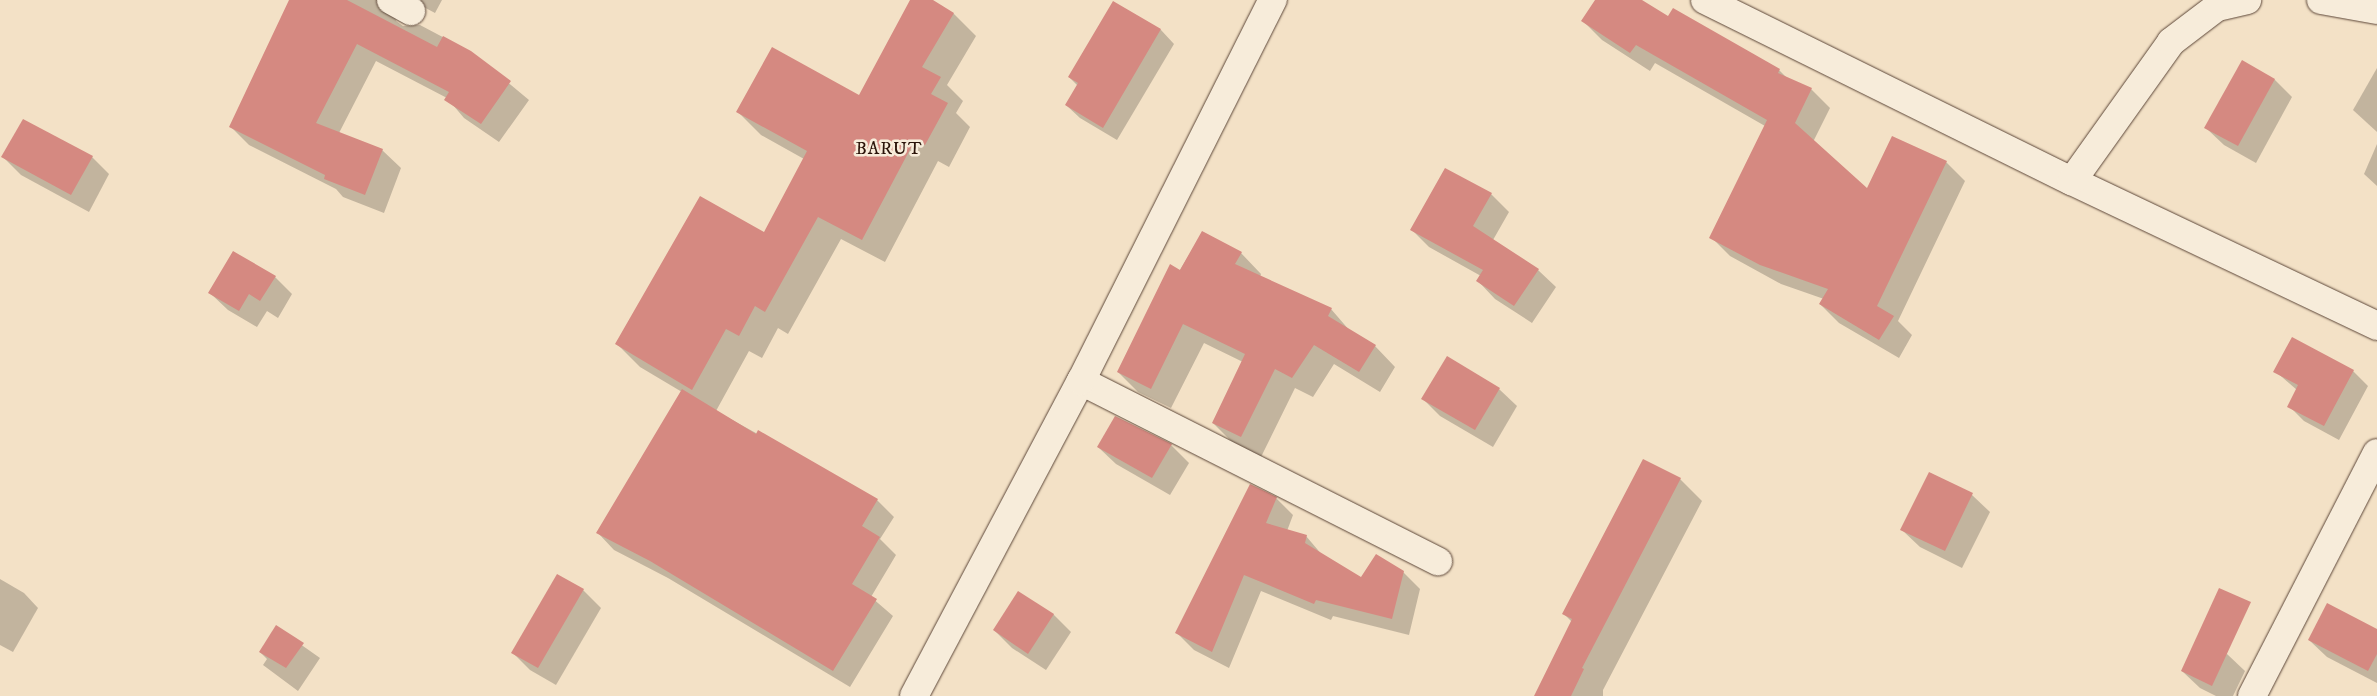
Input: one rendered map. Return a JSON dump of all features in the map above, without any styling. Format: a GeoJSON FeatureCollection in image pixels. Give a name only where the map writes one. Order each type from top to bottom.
{"type":"FeatureCollection","features":[{"type":"Feature","properties":{"kind":"street"},"geometry":{"type":"LineString","coordinates":[[914,696],[1081,381],[1272,0]]}},
{"type":"Feature","properties":{"kind":"street"},"geometry":{"type":"LineString","coordinates":[[1705,0],[2072,181],[2377,326]]}},
{"type":"Feature","properties":{"kind":"street"},"geometry":{"type":"LineString","coordinates":[[2072,181],[2171,42],[2217,7],[2247,0]]}},
{"type":"Feature","properties":{"kind":"street"},"geometry":{"type":"LineString","coordinates":[[2321,0],[2377,10]]}},
{"type":"Feature","properties":{"kind":"street"},"geometry":{"type":"LineString","coordinates":[[1081,381],[1438,562]]}},
{"type":"Feature","properties":{"kind":"street"},"geometry":{"type":"LineString","coordinates":[[2252,696],[2377,453]]}},
{"type":"Feature","properties":{"kind":"building"},"geometry":{"type":"Polygon","coordinates":[[[289,0],[347,0],[437,47],[443,36],[471,51],[511,81],[481,124],[444,100],[449,92],[357,44],[316,123],[383,149],[365,195],[324,179],[325,175],[229,127],[289,0]]]}},
{"type":"Feature","properties":{"kind":"building"},"geometry":{"type":"Polygon","coordinates":[[[910,0],[933,0],[954,13],[922,67],[941,77],[931,94],[948,103],[925,145],[915,140],[862,240],[818,217],[765,312],[755,306],[739,336],[726,329],[692,390],[615,344],[700,196],[764,232],[807,151],[736,112],[772,47],[859,95],[910,0]]]}},
{"type":"Feature","properties":{"kind":"building"},"geometry":{"type":"Polygon","coordinates":[[[1595,0],[1642,0],[1668,16],[1673,8],[1780,69],[1778,73],[1812,88],[1795,123],[1867,188],[1892,136],[1947,161],[1877,306],[1894,316],[1879,340],[1819,304],[1828,289],[1760,265],[1709,238],[1767,120],[1636,45],[1630,53],[1581,21],[1595,0]]]}},
{"type":"Feature","properties":{"kind":"building"},"geometry":{"type":"Polygon","coordinates":[[[1113,1],[1161,29],[1103,128],[1065,105],[1078,83],[1068,77],[1113,1]]]}},
{"type":"Feature","properties":{"kind":"building"},"geometry":{"type":"Polygon","coordinates":[[[2242,60],[2275,79],[2238,146],[2204,128],[2242,60]]]}},
{"type":"Feature","properties":{"kind":"building"},"geometry":{"type":"Polygon","coordinates":[[[23,119],[93,156],[71,195],[1,157],[23,119]]]}},
{"type":"Feature","properties":{"kind":"building"},"geometry":{"type":"Polygon","coordinates":[[[1445,168],[1492,193],[1473,226],[1539,269],[1514,306],[1476,281],[1483,270],[1410,230],[1445,168]]]}},
{"type":"Feature","properties":{"kind":"building"},"geometry":{"type":"Polygon","coordinates":[[[1202,231],[1242,252],[1235,264],[1332,308],[1328,316],[1376,345],[1359,372],[1314,345],[1292,378],[1275,369],[1241,437],[1212,423],[1245,354],[1183,324],[1151,389],[1117,372],[1170,264],[1180,270],[1202,231]]]}},
{"type":"Feature","properties":{"kind":"building"},"geometry":{"type":"Polygon","coordinates":[[[233,251],[276,276],[260,301],[249,294],[239,311],[208,293],[233,251]]]}},
{"type":"Feature","properties":{"kind":"building"},"geometry":{"type":"Polygon","coordinates":[[[2292,337],[2354,370],[2324,426],[2287,407],[2298,385],[2273,372],[2292,337]]]}},
{"type":"Feature","properties":{"kind":"building"},"geometry":{"type":"Polygon","coordinates":[[[1447,356],[1500,388],[1475,430],[1421,399],[1447,356]]]}},
{"type":"Feature","properties":{"kind":"building"},"geometry":{"type":"Polygon","coordinates":[[[682,389],[756,434],[758,430],[878,499],[862,526],[880,537],[852,584],[877,599],[833,671],[650,561],[596,533],[682,389]]]}},
{"type":"Feature","properties":{"kind":"building"},"geometry":{"type":"Polygon","coordinates":[[[1115,416],[1172,444],[1152,478],[1097,447],[1115,416]]]}},
{"type":"Feature","properties":{"kind":"building"},"geometry":{"type":"Polygon","coordinates":[[[1643,459],[1681,478],[1582,668],[1584,669],[1571,696],[1534,696],[1572,619],[1562,614],[1643,459]]]}},
{"type":"Feature","properties":{"kind":"building"},"geometry":{"type":"Polygon","coordinates":[[[1929,472],[1973,493],[1945,551],[1900,530],[1929,472]]]}},
{"type":"Feature","properties":{"kind":"building"},"geometry":{"type":"Polygon","coordinates":[[[1250,484],[1277,497],[1266,523],[1307,535],[1305,543],[1361,577],[1376,554],[1404,571],[1392,619],[1316,600],[1314,604],[1244,575],[1212,652],[1175,633],[1250,484]]]}},
{"type":"Feature","properties":{"kind":"building"},"geometry":{"type":"Polygon","coordinates":[[[557,574],[584,589],[538,668],[511,653],[557,574]]]}},
{"type":"Feature","properties":{"kind":"building"},"geometry":{"type":"Polygon","coordinates":[[[2219,588],[2251,602],[2212,686],[2181,671],[2219,588]]]}},
{"type":"Feature","properties":{"kind":"building"},"geometry":{"type":"Polygon","coordinates":[[[1018,591],[1054,614],[1028,654],[993,630],[1018,591]]]}},
{"type":"Feature","properties":{"kind":"building"},"geometry":{"type":"Polygon","coordinates":[[[2327,603],[2377,629],[2377,654],[2368,671],[2308,640],[2327,603]]]}},
{"type":"Feature","properties":{"kind":"building"},"geometry":{"type":"Polygon","coordinates":[[[276,625],[304,643],[286,668],[259,652],[276,625]]]}},
{"type":"Feature","properties":{"kind":"district","name":"BARUT"},"geometry":{"type":"Point","coordinates":[889,149]}}]}
